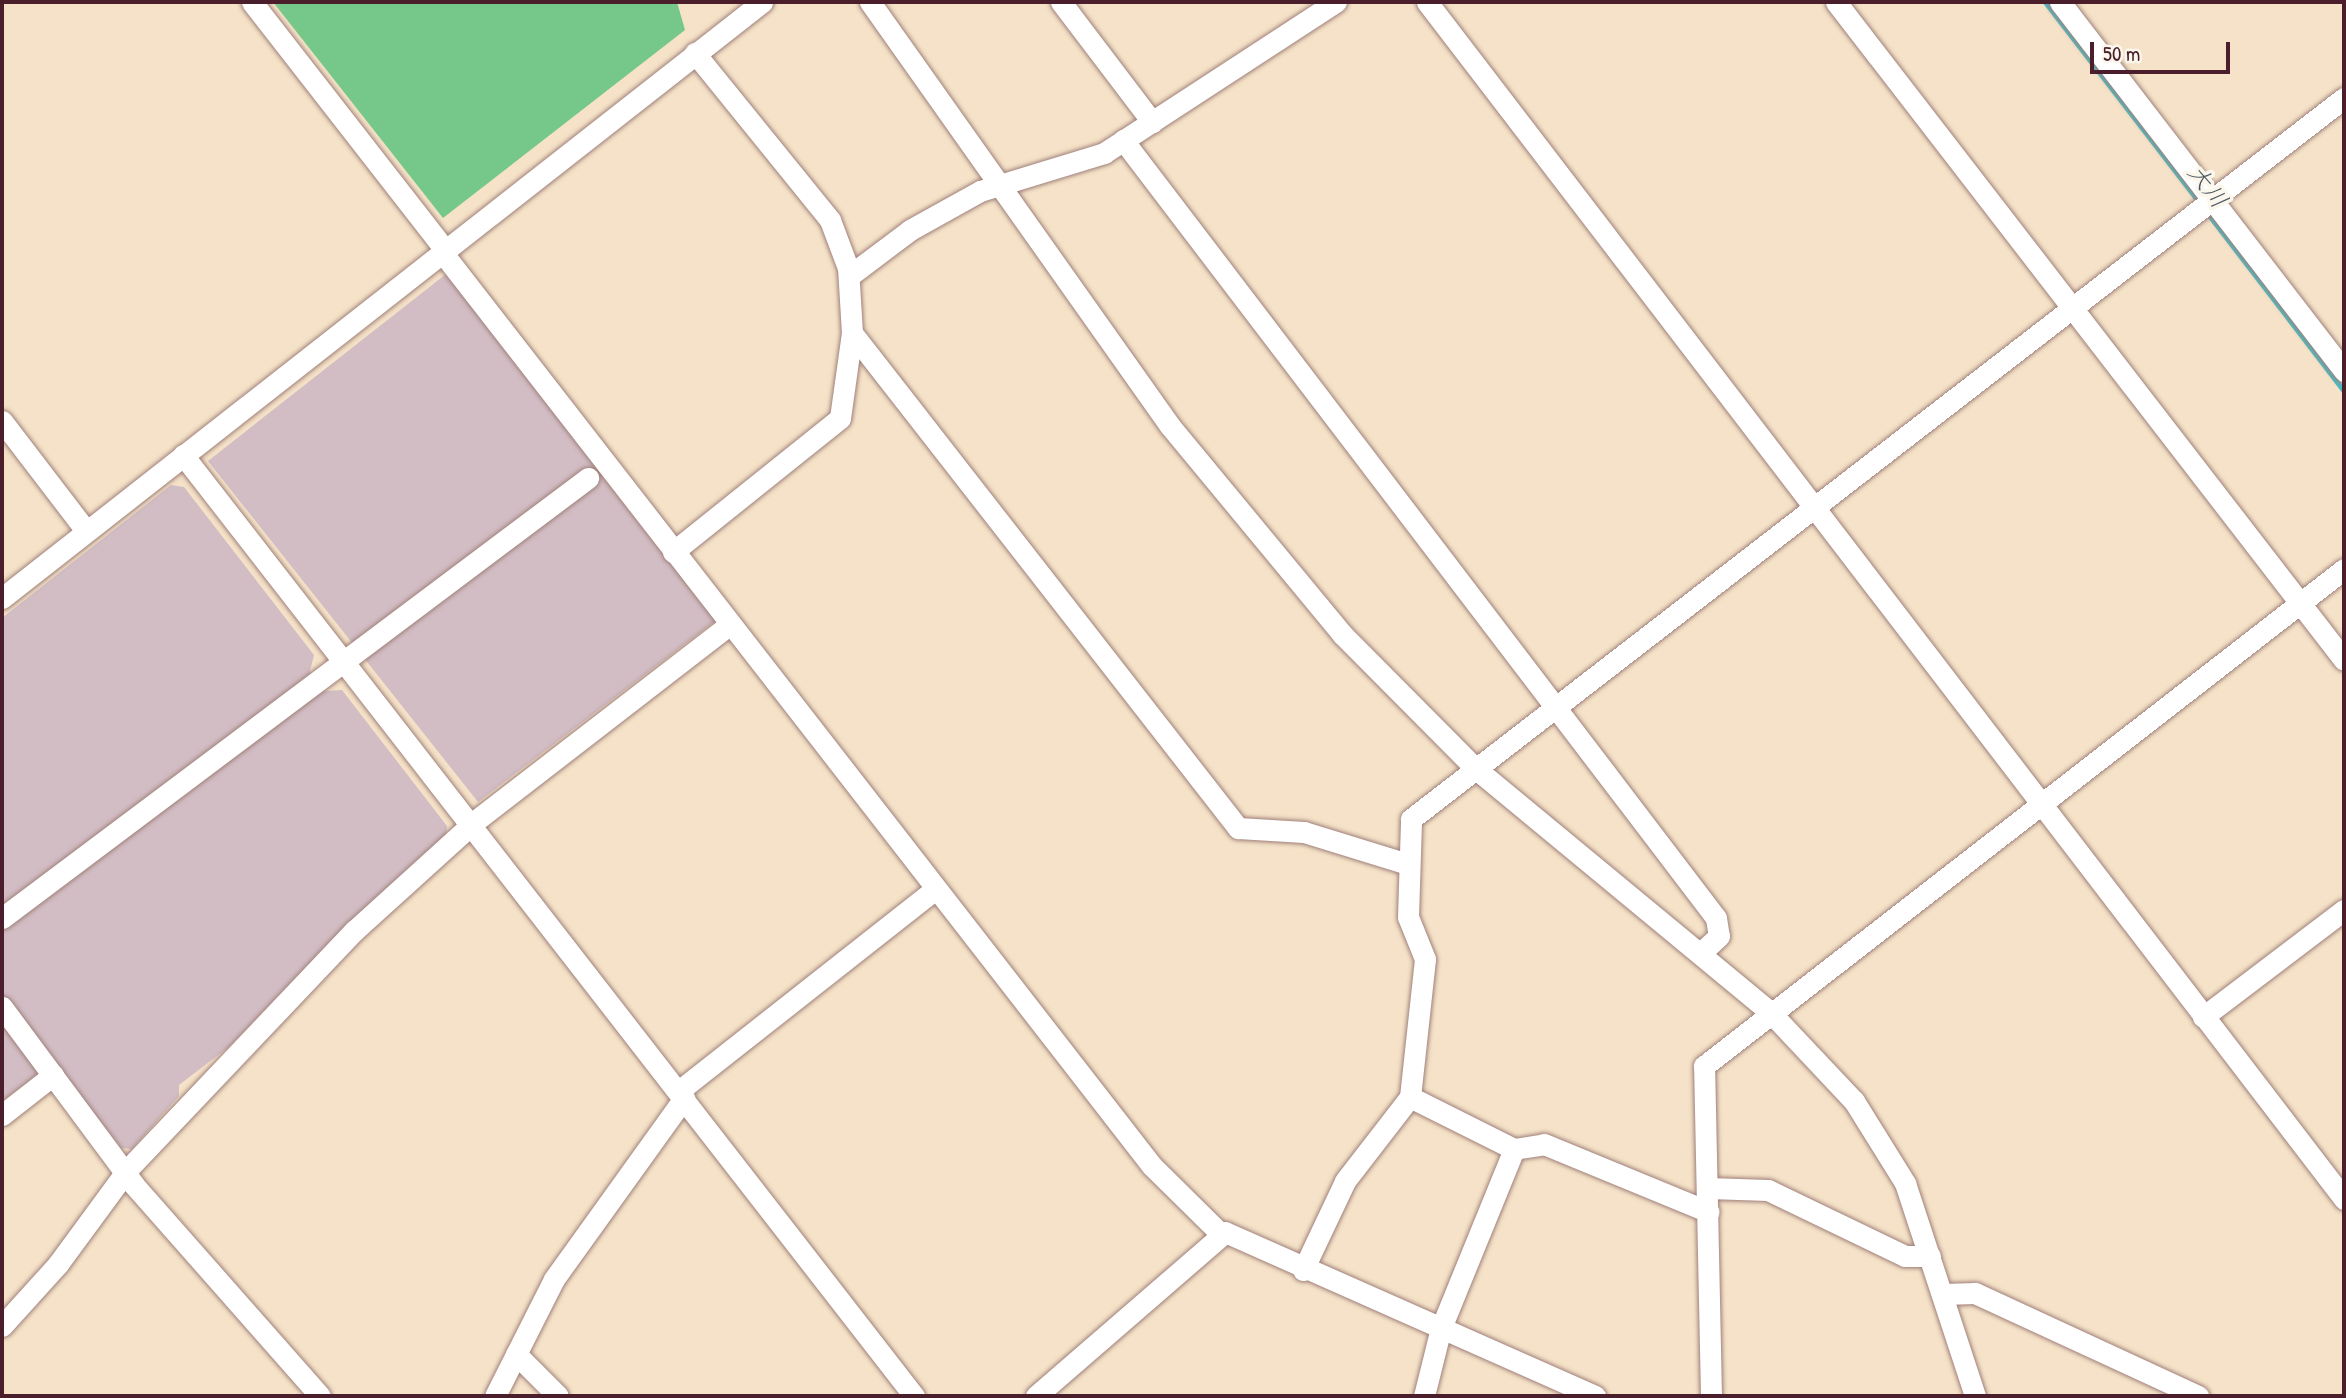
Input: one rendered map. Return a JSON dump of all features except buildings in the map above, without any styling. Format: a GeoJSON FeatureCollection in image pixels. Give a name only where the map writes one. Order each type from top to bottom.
{"type":"FeatureCollection","features":[{"type":"Feature","properties":{"kind":"street"},"geometry":{"type":"LineString","coordinates":[[252,2],[673,552],[1166,1184],[1221,1234],[1595,1396]]}},
{"type":"Feature","properties":{"kind":"street"},"geometry":{"type":"LineString","coordinates":[[2,598],[762,2]]}},
{"type":"Feature","properties":{"kind":"street"},"geometry":{"type":"LineString","coordinates":[[870,2],[1003,183],[1228,502],[1342,634],[1475,768],[1771,1013],[1854,1101],[1905,1183],[1975,1396]]}},
{"type":"Feature","properties":{"kind":"street"},"geometry":{"type":"LineString","coordinates":[[1061,2],[1152,121]]}},
{"type":"Feature","properties":{"kind":"street"},"geometry":{"type":"LineString","coordinates":[[849,276],[940,211],[1003,183],[1090,159],[1336,2]]}},
{"type":"Feature","properties":{"kind":"street"},"geometry":{"type":"LineString","coordinates":[[1427,2],[2040,807],[2344,1199]]}},
{"type":"Feature","properties":{"kind":"street"},"geometry":{"type":"LineString","coordinates":[[1836,2],[2344,660]]}},
{"type":"Feature","properties":{"kind":"street"},"geometry":{"type":"LineString","coordinates":[[2060,2],[2344,371]]}},
{"type":"Feature","properties":{"kind":"street"},"geometry":{"type":"LineString","coordinates":[[673,552],[840,418],[852,333],[849,276],[830,220],[695,53]]}},
{"type":"Feature","properties":{"kind":"street"},"geometry":{"type":"LineString","coordinates":[[1303,1270],[1345,1181],[1410,1097],[1425,959],[1408,917],[1405,863],[1410,819],[1556,709],[2344,98]]}},
{"type":"Feature","properties":{"kind":"street"},"geometry":{"type":"LineString","coordinates":[[1123,140],[1716,919],[1719,936],[1701,953]]}},
{"type":"Feature","properties":{"kind":"street"},"geometry":{"type":"LineString","coordinates":[[852,333],[1238,828],[1304,832],[1405,863]]}},
{"type":"Feature","properties":{"kind":"street"},"geometry":{"type":"LineString","coordinates":[[2,421],[86,531]]}},
{"type":"Feature","properties":{"kind":"street"},"geometry":{"type":"LineString","coordinates":[[183,455],[343,661],[474,822],[914,1396]]}},
{"type":"Feature","properties":{"kind":"street"},"geometry":{"type":"LineString","coordinates":[[2,918],[588,478]]}},
{"type":"Feature","properties":{"kind":"street"},"geometry":{"type":"LineString","coordinates":[[1711,1396],[1704,1066],[2344,569]]}},
{"type":"Feature","properties":{"kind":"street"},"geometry":{"type":"LineString","coordinates":[[2,1325],[58,1264],[128,1170],[309,976],[474,822],[730,624]]}},
{"type":"Feature","properties":{"kind":"street"},"geometry":{"type":"LineString","coordinates":[[495,1396],[554,1279],[682,1094],[935,889]]}},
{"type":"Feature","properties":{"kind":"street"},"geometry":{"type":"LineString","coordinates":[[2203,1017],[2344,910]]}},
{"type":"Feature","properties":{"kind":"street"},"geometry":{"type":"LineString","coordinates":[[2,1007],[128,1170],[320,1396]]}},
{"type":"Feature","properties":{"kind":"street"},"geometry":{"type":"LineString","coordinates":[[2,1115],[52,1075]]}},
{"type":"Feature","properties":{"kind":"street"},"geometry":{"type":"LineString","coordinates":[[1410,1097],[1514,1149],[1544,1144],[1709,1212]]}},
{"type":"Feature","properties":{"kind":"street"},"geometry":{"type":"LineString","coordinates":[[1424,1396],[1441,1328],[1514,1149]]}},
{"type":"Feature","properties":{"kind":"street"},"geometry":{"type":"LineString","coordinates":[[1708,1188],[1768,1190],[1905,1256],[1930,1256]]}},
{"type":"Feature","properties":{"kind":"street"},"geometry":{"type":"LineString","coordinates":[[1036,1396],[1221,1234]]}},
{"type":"Feature","properties":{"kind":"street"},"geometry":{"type":"LineString","coordinates":[[1943,1294],[1975,1293],[2198,1396]]}},
{"type":"Feature","properties":{"kind":"street"},"geometry":{"type":"LineString","coordinates":[[516,1354],[558,1396]]}},
{"type":"Feature","properties":{"kind":"shaded area"},"geometry":{"type":"Polygon","coordinates":[[[446,274],[715,621],[478,802],[208,461],[446,274]]]}},
{"type":"Feature","properties":{"kind":"shaded area"},"geometry":{"type":"Polygon","coordinates":[[[171,485],[184,487],[314,655],[310,671],[325,691],[342,690],[447,826],[446,838],[332,940],[230,1046],[179,1085],[179,1096],[132,1149],[121,1148],[2,994],[2,618],[171,485]]]}},
{"type":"Feature","properties":{"kind":"shaded area"},"geometry":{"type":"Polygon","coordinates":[[[2,1023],[41,1072],[2,1101],[2,1023]]]}},
{"type":"Feature","properties":{"kind":"green space"},"geometry":{"type":"Polygon","coordinates":[[[273,2],[677,2],[685,30],[443,218],[273,2]]]}},
{"type":"Feature","properties":{"kind":"waterway","name":"大川"},"geometry":{"type":"LineString","coordinates":[[2045,2],[2199,202]]}},
{"type":"Feature","properties":{"kind":"waterway","name":"大川"},"geometry":{"type":"LineString","coordinates":[[2205,210],[2344,391]]}}]}
